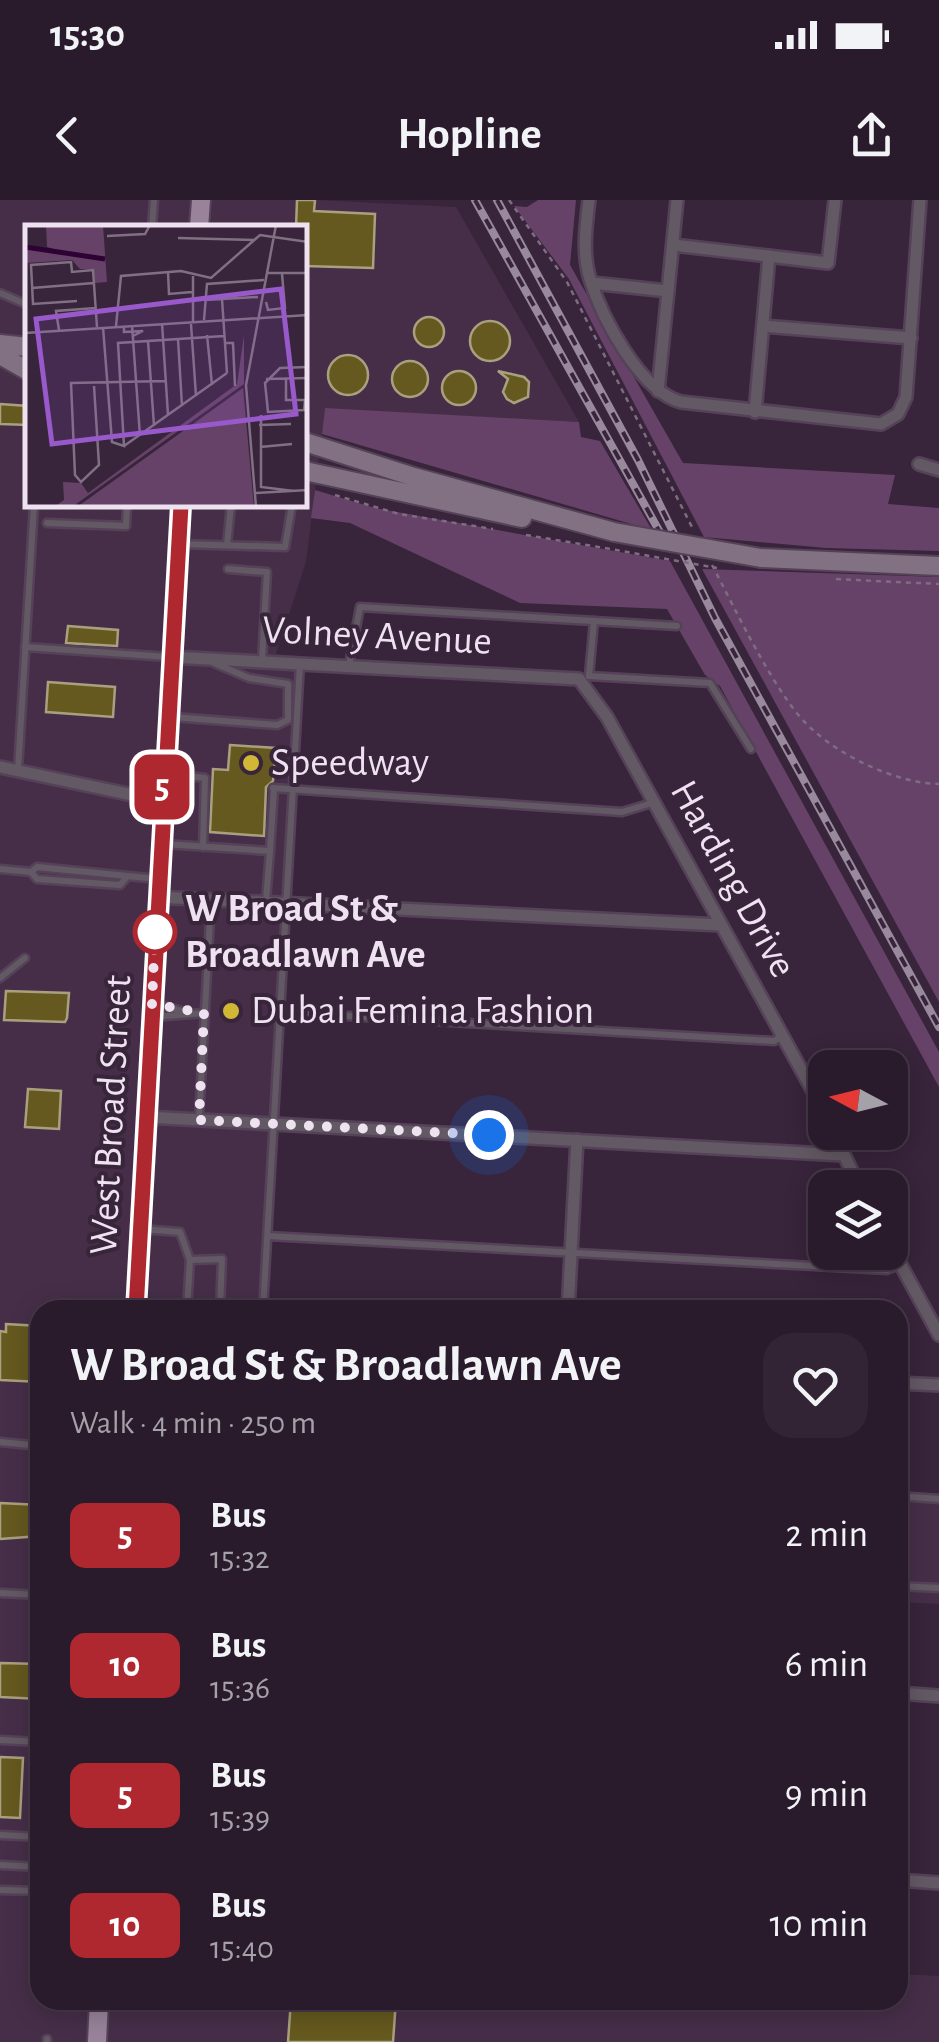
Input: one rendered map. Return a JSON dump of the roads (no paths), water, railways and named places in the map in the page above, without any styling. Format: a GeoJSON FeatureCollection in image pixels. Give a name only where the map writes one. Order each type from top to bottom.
{"type":"FeatureCollection","features":[{"type":"Feature","properties":{"kind":"main road"},"geometry":{"type":"LineString","coordinates":[[190,225],[201,202]]}},
{"type":"Feature","properties":{"kind":"main road"},"geometry":{"type":"LineString","coordinates":[[0,344],[25,347]]}},
{"type":"Feature","properties":{"kind":"main road"},"geometry":{"type":"LineString","coordinates":[[0,355],[25,369]]}},
{"type":"Feature","properties":{"kind":"main road"},"geometry":{"type":"LineString","coordinates":[[308,443],[592,527],[610,540],[762,558],[939,566]]}},
{"type":"Feature","properties":{"kind":"main road"},"geometry":{"type":"LineString","coordinates":[[308,472],[446,504],[592,527]]}},
{"type":"Feature","properties":{"kind":"main road","name":"West Broad Street"},"geometry":{"type":"LineString","coordinates":[[137,1300],[178,508]]}},
{"type":"Feature","properties":{"kind":"main road"},"geometry":{"type":"LineString","coordinates":[[98,2042],[99,2010]]}},
{"type":"Feature","properties":{"kind":"street"},"geometry":{"type":"LineString","coordinates":[[588,200],[585,238],[592,283],[635,369],[658,391],[681,402],[886,424],[904,407],[920,200]]}},
{"type":"Feature","properties":{"kind":"street"},"geometry":{"type":"LineString","coordinates":[[658,391],[678,200]]}},
{"type":"Feature","properties":{"kind":"street"},"geometry":{"type":"LineString","coordinates":[[673,245],[828,263],[835,200]]}},
{"type":"Feature","properties":{"kind":"street"},"geometry":{"type":"LineString","coordinates":[[755,412],[769,256]]}},
{"type":"Feature","properties":{"kind":"street"},"geometry":{"type":"LineString","coordinates":[[592,283],[668,291]]}},
{"type":"Feature","properties":{"kind":"street"},"geometry":{"type":"LineString","coordinates":[[763,326],[911,338]]}},
{"type":"Feature","properties":{"kind":"street"},"geometry":{"type":"LineString","coordinates":[[919,464],[939,470]]}},
{"type":"Feature","properties":{"kind":"street","name":"Volney Avenue"},"geometry":{"type":"LineString","coordinates":[[171,658],[584,678]]}},
{"type":"Feature","properties":{"kind":"street","name":"Harding Drive"},"geometry":{"type":"LineString","coordinates":[[584,678],[808,1082]]}},
{"type":"Feature","properties":{"kind":"street"},"geometry":{"type":"LineString","coordinates":[[0,767],[162,801]]}},
{"type":"Feature","properties":{"kind":"street"},"geometry":{"type":"LineString","coordinates":[[157,888],[211,900],[721,925]]}},
{"type":"Feature","properties":{"kind":"street"},"geometry":{"type":"LineString","coordinates":[[146,1117],[843,1155]]}},
{"type":"Feature","properties":{"kind":"street"},"geometry":{"type":"LineString","coordinates":[[569,1300],[577,1140]]}},
{"type":"Feature","properties":{"kind":"street"},"geometry":{"type":"LineString","coordinates":[[841,1150],[851,1170]]}},
{"type":"Feature","properties":{"kind":"street"},"geometry":{"type":"LineString","coordinates":[[903,1270],[939,1335]]}},
{"type":"Feature","properties":{"kind":"street"},"geometry":{"type":"LineString","coordinates":[[908,1383],[939,1385]]}},
{"type":"Feature","properties":{"kind":"street"},"geometry":{"type":"LineString","coordinates":[[908,1694],[939,1696]]}},
{"type":"Feature","properties":{"kind":"street"},"geometry":{"type":"LineString","coordinates":[[908,1881],[939,1883]]}},
{"type":"Feature","properties":{"kind":"lane"},"geometry":{"type":"LineString","coordinates":[[152,225],[154,200]]}},
{"type":"Feature","properties":{"kind":"lane"},"geometry":{"type":"LineString","coordinates":[[0,293],[25,304]]}},
{"type":"Feature","properties":{"kind":"lane"},"geometry":{"type":"LineString","coordinates":[[18,771],[34,508]]}},
{"type":"Feature","properties":{"kind":"lane"},"geometry":{"type":"LineString","coordinates":[[47,522],[126,526],[127,508]]}},
{"type":"Feature","properties":{"kind":"lane"},"geometry":{"type":"LineString","coordinates":[[227,545],[231,508]]}},
{"type":"Feature","properties":{"kind":"lane"},"geometry":{"type":"LineString","coordinates":[[179,536],[227,545],[286,547],[292,508]]}},
{"type":"Feature","properties":{"kind":"lane"},"geometry":{"type":"LineString","coordinates":[[228,569],[267,572],[262,662]]}},
{"type":"Feature","properties":{"kind":"lane"},"geometry":{"type":"LineString","coordinates":[[349,666],[360,607],[677,626]]}},
{"type":"Feature","properties":{"kind":"lane"},"geometry":{"type":"LineString","coordinates":[[594,621],[584,678],[710,683],[751,749]]}},
{"type":"Feature","properties":{"kind":"lane"},"geometry":{"type":"LineString","coordinates":[[25,647],[171,658]]}},
{"type":"Feature","properties":{"kind":"lane"},"geometry":{"type":"LineString","coordinates":[[167,716],[285,725],[288,684],[248,678],[208,660]]}},
{"type":"Feature","properties":{"kind":"lane"},"geometry":{"type":"LineString","coordinates":[[264,1300],[300,664]]}},
{"type":"Feature","properties":{"kind":"lane"},"geometry":{"type":"LineString","coordinates":[[163,774],[200,776],[210,784],[203,846]]}},
{"type":"Feature","properties":{"kind":"lane"},"geometry":{"type":"LineString","coordinates":[[266,902],[274,788],[622,812],[654,802]]}},
{"type":"Feature","properties":{"kind":"lane"},"geometry":{"type":"LineString","coordinates":[[159,844],[270,851]]}},
{"type":"Feature","properties":{"kind":"lane"},"geometry":{"type":"LineString","coordinates":[[0,870],[31,872],[37,879],[120,885],[126,878],[157,888]]}},
{"type":"Feature","properties":{"kind":"lane"},"geometry":{"type":"LineString","coordinates":[[199,1120],[211,900]]}},
{"type":"Feature","properties":{"kind":"lane"},"geometry":{"type":"LineString","coordinates":[[0,978],[24,958]]}},
{"type":"Feature","properties":{"kind":"lane"},"geometry":{"type":"LineString","coordinates":[[152,1011],[204,1013]]}},
{"type":"Feature","properties":{"kind":"lane"},"geometry":{"type":"LineString","coordinates":[[152,1011],[179,1018],[188,1013]]}},
{"type":"Feature","properties":{"kind":"lane"},"geometry":{"type":"LineString","coordinates":[[280,1012],[774,1040],[783,1036]]}},
{"type":"Feature","properties":{"kind":"lane"},"geometry":{"type":"LineString","coordinates":[[141,1228],[180,1232],[190,1260],[188,1300]]}},
{"type":"Feature","properties":{"kind":"lane"},"geometry":{"type":"LineString","coordinates":[[268,1236],[808,1266]]}},
{"type":"Feature","properties":{"kind":"lane"},"geometry":{"type":"LineString","coordinates":[[190,1260],[222,1259],[220,1300]]}},
{"type":"Feature","properties":{"kind":"lane"},"geometry":{"type":"LineString","coordinates":[[0,1442],[30,1445]]}},
{"type":"Feature","properties":{"kind":"lane"},"geometry":{"type":"LineString","coordinates":[[908,1497],[939,1499]]}},
{"type":"Feature","properties":{"kind":"lane"},"geometry":{"type":"LineString","coordinates":[[908,1586],[939,1588]]}},
{"type":"Feature","properties":{"kind":"lane"},"geometry":{"type":"LineString","coordinates":[[0,1593],[30,1594]]}},
{"type":"Feature","properties":{"kind":"lane"},"geometry":{"type":"LineString","coordinates":[[0,1740],[30,1742]]}},
{"type":"Feature","properties":{"kind":"lane"},"geometry":{"type":"LineString","coordinates":[[0,1836],[30,1837]]}},
{"type":"Feature","properties":{"kind":"lane"},"geometry":{"type":"LineString","coordinates":[[0,1865],[30,1866]]}},
{"type":"Feature","properties":{"kind":"lane"},"geometry":{"type":"LineString","coordinates":[[0,1890],[30,1892]]}},
{"type":"Feature","properties":{"kind":"railway"},"geometry":{"type":"LineString","coordinates":[[475,200],[662,536]]}},
{"type":"Feature","properties":{"kind":"railway"},"geometry":{"type":"LineString","coordinates":[[497,200],[638,460],[715,618],[939,1027]]}},
{"type":"Feature","properties":{"kind":"place","name":"Speedway"},"geometry":{"type":"Point","coordinates":[251,763]}},
{"type":"Feature","properties":{"kind":"place","name":"W Broad St & Broadlawn Ave"},"geometry":{"type":"Point","coordinates":[155,932]}},
{"type":"Feature","properties":{"kind":"place","name":"Dubai Femina Fashion"},"geometry":{"type":"Point","coordinates":[231,1011]}}]}
